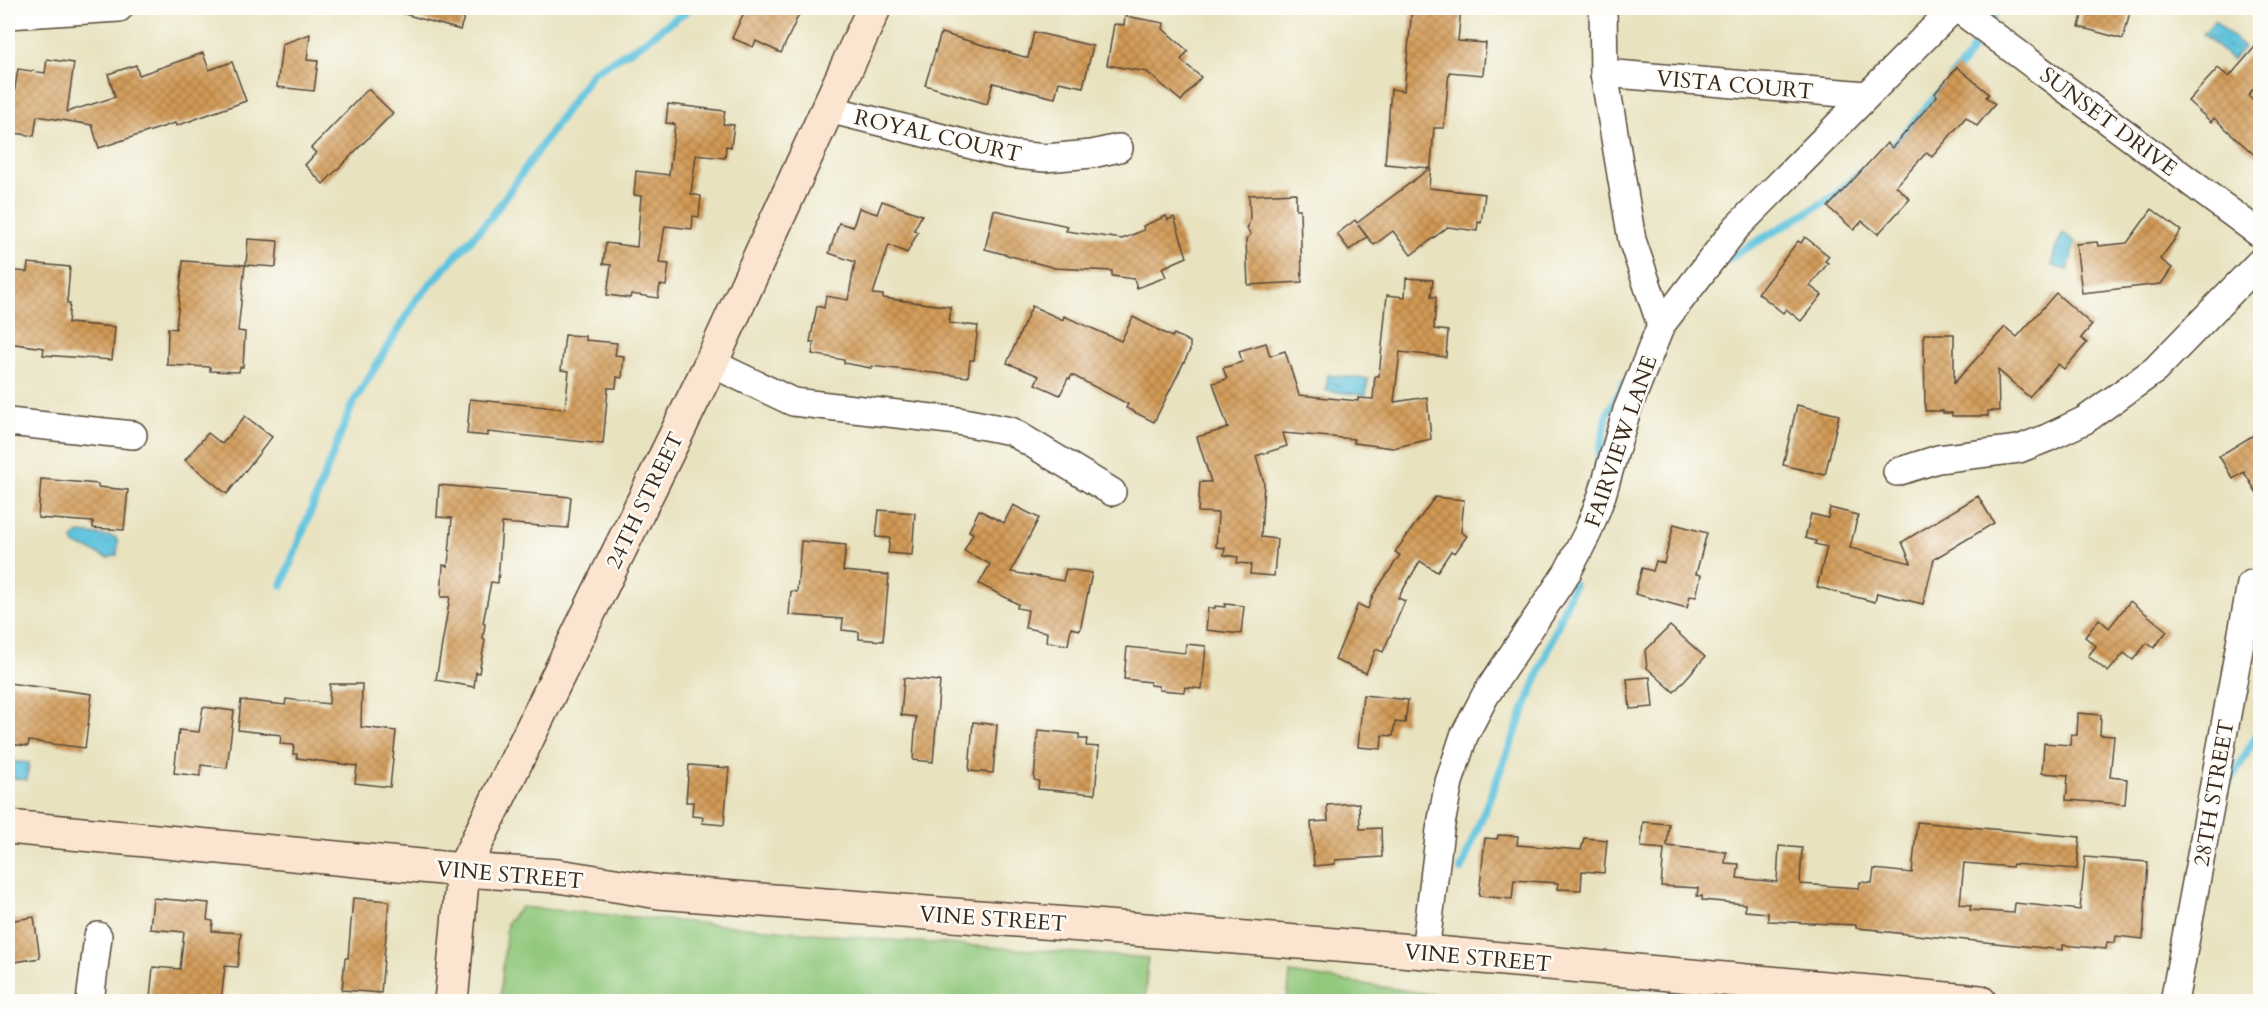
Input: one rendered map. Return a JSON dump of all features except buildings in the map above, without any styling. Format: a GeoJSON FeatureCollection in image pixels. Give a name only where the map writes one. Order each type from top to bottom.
{"type":"FeatureCollection","features":[{"type":"Feature","properties":{"kind":"street"},"geometry":{"type":"LineString","coordinates":[[8,15],[119,8]]}},
{"type":"Feature","properties":{"kind":"street","name":"24TH STREET"},"geometry":{"type":"LineString","coordinates":[[452,1002],[463,870],[711,363],[874,8]]}},
{"type":"Feature","properties":{"kind":"street"},"geometry":{"type":"LineString","coordinates":[[1602,8],[1605,73],[1632,240],[1661,325]]}},
{"type":"Feature","properties":{"kind":"street","name":"FAIRVIEW LANE"},"geometry":{"type":"LineString","coordinates":[[1425,952],[1449,782],[1464,736],[1485,696],[1568,571],[1588,532],[1602,495],[1627,410],[1661,325],[1736,228],[1866,95],[1956,8]]}},
{"type":"Feature","properties":{"kind":"street","name":"SUNSET DRIVE"},"geometry":{"type":"LineString","coordinates":[[1956,8],[2260,234]]}},
{"type":"Feature","properties":{"kind":"street","name":"VISTA COURT"},"geometry":{"type":"LineString","coordinates":[[1605,73],[1866,95]]}},
{"type":"Feature","properties":{"kind":"street","name":"ROYAL COURT"},"geometry":{"type":"LineString","coordinates":[[828,109],[1007,154],[1045,158],[1092,154],[1119,148]]}},
{"type":"Feature","properties":{"kind":"street"},"geometry":{"type":"LineString","coordinates":[[1897,472],[1938,459],[2019,449],[2085,420],[2156,370],[2260,262]]}},
{"type":"Feature","properties":{"kind":"street"},"geometry":{"type":"LineString","coordinates":[[711,363],[793,402],[958,421],[1011,430],[1112,492]]}},
{"type":"Feature","properties":{"kind":"street"},"geometry":{"type":"LineString","coordinates":[[8,422],[133,435]]}},
{"type":"Feature","properties":{"kind":"street","name":"28TH STREET"},"geometry":{"type":"LineString","coordinates":[[2174,1002],[2251,584]]}},
{"type":"Feature","properties":{"kind":"street","name":"VINE STREET"},"geometry":{"type":"LineString","coordinates":[[8,827],[463,870],[558,876],[659,892],[1425,952],[1980,1002]]}},
{"type":"Feature","properties":{"kind":"street"},"geometry":{"type":"LineString","coordinates":[[90,1002],[98,936]]}},
{"type":"Feature","properties":{"kind":"green space"},"geometry":{"type":"Polygon","coordinates":[[[521,907],[889,940],[1148,958],[1145,1001],[500,1001],[507,923],[521,907]]]}},
{"type":"Feature","properties":{"kind":"green space"},"geometry":{"type":"Polygon","coordinates":[[[1290,973],[1476,1001],[1287,1001],[1290,973]]]}},
{"type":"Feature","properties":{"kind":"water"},"geometry":{"type":"Polygon","coordinates":[[[2215,21],[2244,47],[2232,60],[2203,34],[2215,21]]]}},
{"type":"Feature","properties":{"kind":"water"},"geometry":{"type":"Polygon","coordinates":[[[2063,233],[2075,242],[2068,270],[2052,266],[2055,249],[2063,233]]]}},
{"type":"Feature","properties":{"kind":"water"},"geometry":{"type":"Polygon","coordinates":[[[1328,375],[1368,379],[1366,395],[1326,391],[1328,375]]]}},
{"type":"Feature","properties":{"kind":"water"},"geometry":{"type":"Polygon","coordinates":[[[79,533],[115,537],[118,541],[117,555],[108,558],[75,545],[74,537],[79,533]]]}},
{"type":"Feature","properties":{"kind":"water"},"geometry":{"type":"Polygon","coordinates":[[[8,761],[29,763],[27,780],[8,777],[8,761]]]}},
{"type":"Feature","properties":{"kind":"waterway"},"geometry":{"type":"LineString","coordinates":[[282,585],[352,405],[417,299],[492,216],[593,72],[641,44],[690,8]]}},
{"type":"Feature","properties":{"kind":"waterway"},"geometry":{"type":"LineString","coordinates":[[1952,76],[1965,61],[1998,8]]}},
{"type":"Feature","properties":{"kind":"waterway"},"geometry":{"type":"LineString","coordinates":[[1885,152],[1898,141],[1943,88]]}},
{"type":"Feature","properties":{"kind":"waterway"},"geometry":{"type":"LineString","coordinates":[[1724,261],[1830,199],[1864,170]]}},
{"type":"Feature","properties":{"kind":"waterway"},"geometry":{"type":"LineString","coordinates":[[1597,466],[1607,415],[1624,384]]}},
{"type":"Feature","properties":{"kind":"waterway"},"geometry":{"type":"LineString","coordinates":[[1461,870],[1574,584]]}},
{"type":"Feature","properties":{"kind":"waterway"},"geometry":{"type":"LineString","coordinates":[[2223,793],[2260,730]]}}]}
